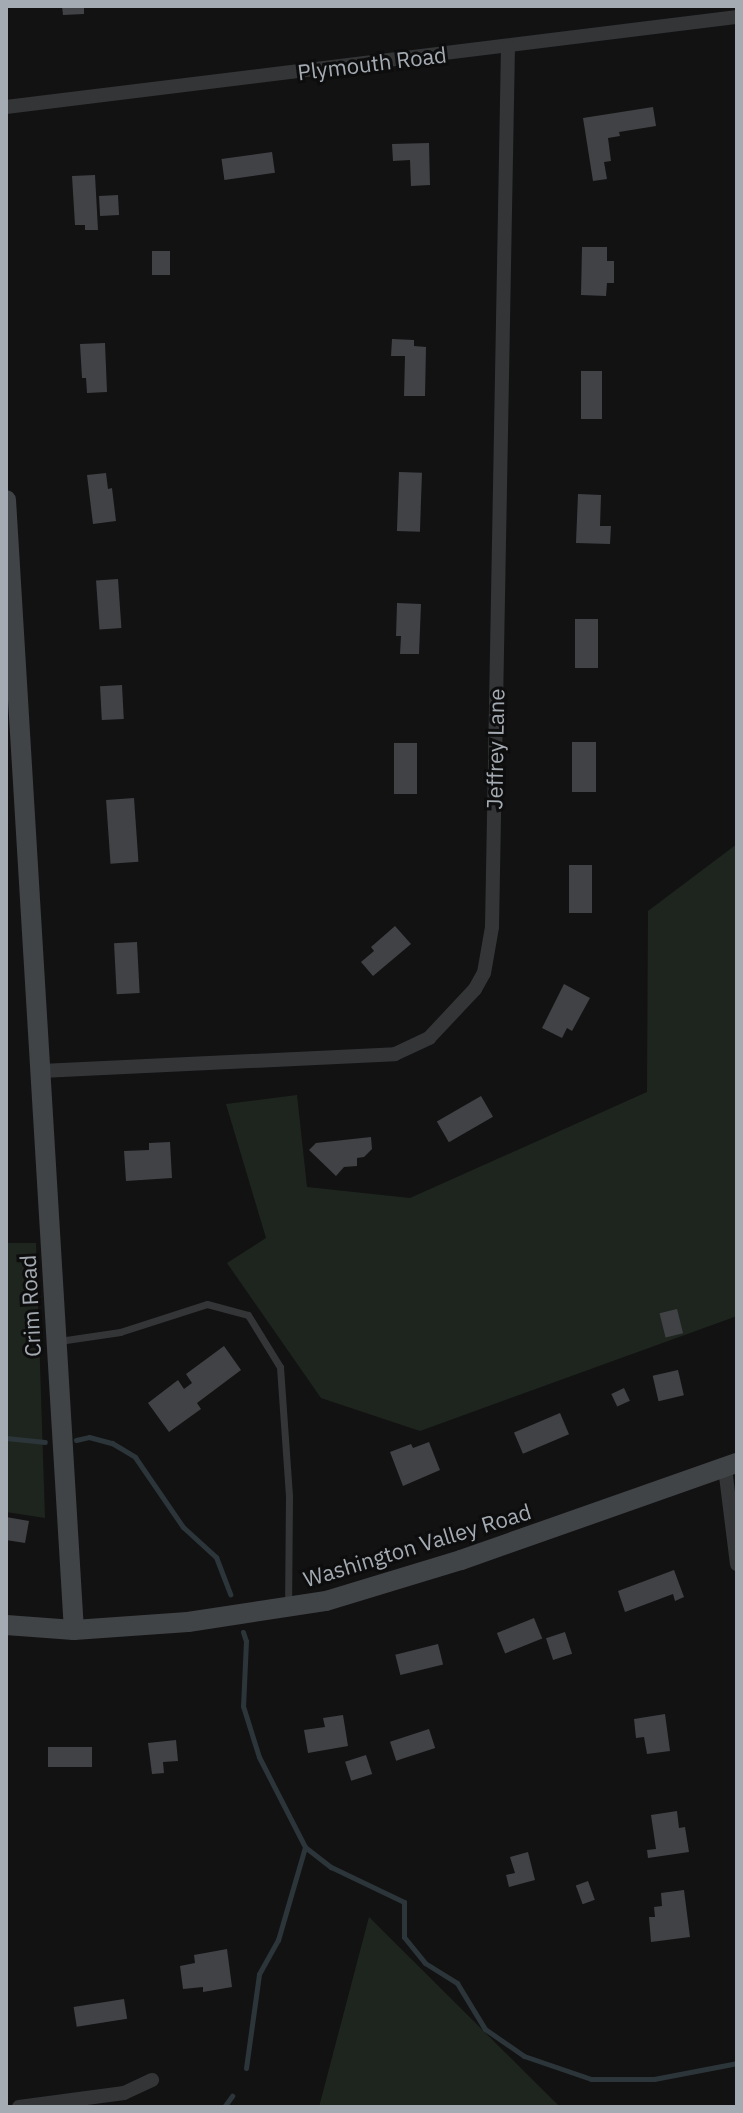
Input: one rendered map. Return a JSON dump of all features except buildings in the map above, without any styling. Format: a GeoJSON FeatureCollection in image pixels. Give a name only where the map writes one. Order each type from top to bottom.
{"type":"FeatureCollection","features":[{"type":"Feature","properties":{"kind":"street","name":"Plymouth Road"},"geometry":{"type":"LineString","coordinates":[[6,107],[737,17]]}},
{"type":"Feature","properties":{"kind":"street","name":"Jeffrey Lane"},"geometry":{"type":"LineString","coordinates":[[41,1071],[395,1054],[429,1038],[475,989],[484,973],[492,927],[508,46]]}},
{"type":"Feature","properties":{"kind":"street","name":"Crim Road"},"geometry":{"type":"LineString","coordinates":[[6,500],[74,1630]]}},
{"type":"Feature","properties":{"kind":"street","name":"Washington Valley Road"},"geometry":{"type":"LineString","coordinates":[[6,1625],[74,1630],[188,1622],[326,1601],[461,1560],[731,1466]]}},
{"type":"Feature","properties":{"kind":"street"},"geometry":{"type":"LineString","coordinates":[[731,1466],[737,1564]]}},
{"type":"Feature","properties":{"kind":"street"},"geometry":{"type":"LineString","coordinates":[[19,2107],[124,2093],[152,2080]]}},
{"type":"Feature","properties":{"kind":"lane"},"geometry":{"type":"LineString","coordinates":[[57,1341],[120,1332],[207,1304],[248,1315],[280,1367],[289,1496],[288,1607]]}},
{"type":"Feature","properties":{"kind":"shaded area"},"geometry":{"type":"Polygon","coordinates":[[[737,844],[737,1316],[420,1431],[321,1398],[227,1263],[266,1238],[226,1104],[297,1095],[307,1187],[410,1198],[647,1092],[648,911],[737,844]]]}},
{"type":"Feature","properties":{"kind":"shaded area"},"geometry":{"type":"Polygon","coordinates":[[[6,1243],[36,1243],[45,1518],[6,1512],[6,1243]]]}},
{"type":"Feature","properties":{"kind":"shaded area"},"geometry":{"type":"Polygon","coordinates":[[[369,1917],[560,2107],[319,2107],[369,1917]]]}},
{"type":"Feature","properties":{"kind":"waterway"},"geometry":{"type":"LineString","coordinates":[[76,1440],[89,1437],[112,1443],[135,1457],[183,1527],[216,1557],[230,1594]]}},
{"type":"Feature","properties":{"kind":"waterway"},"geometry":{"type":"LineString","coordinates":[[6,1438],[45,1442]]}},
{"type":"Feature","properties":{"kind":"waterway"},"geometry":{"type":"LineString","coordinates":[[243,1632],[246,1641],[243,1706],[259,1757],[305,1847],[331,1867],[404,1902],[404,1937],[425,1963],[457,1983],[485,2029],[524,2056],[591,2079],[654,2079],[737,2063]]}},
{"type":"Feature","properties":{"kind":"waterway"},"geometry":{"type":"LineString","coordinates":[[246,2068],[259,1974],[278,1940],[305,1847]]}},
{"type":"Feature","properties":{"kind":"waterway"},"geometry":{"type":"LineString","coordinates":[[224,2107],[232,2096]]}}]}
